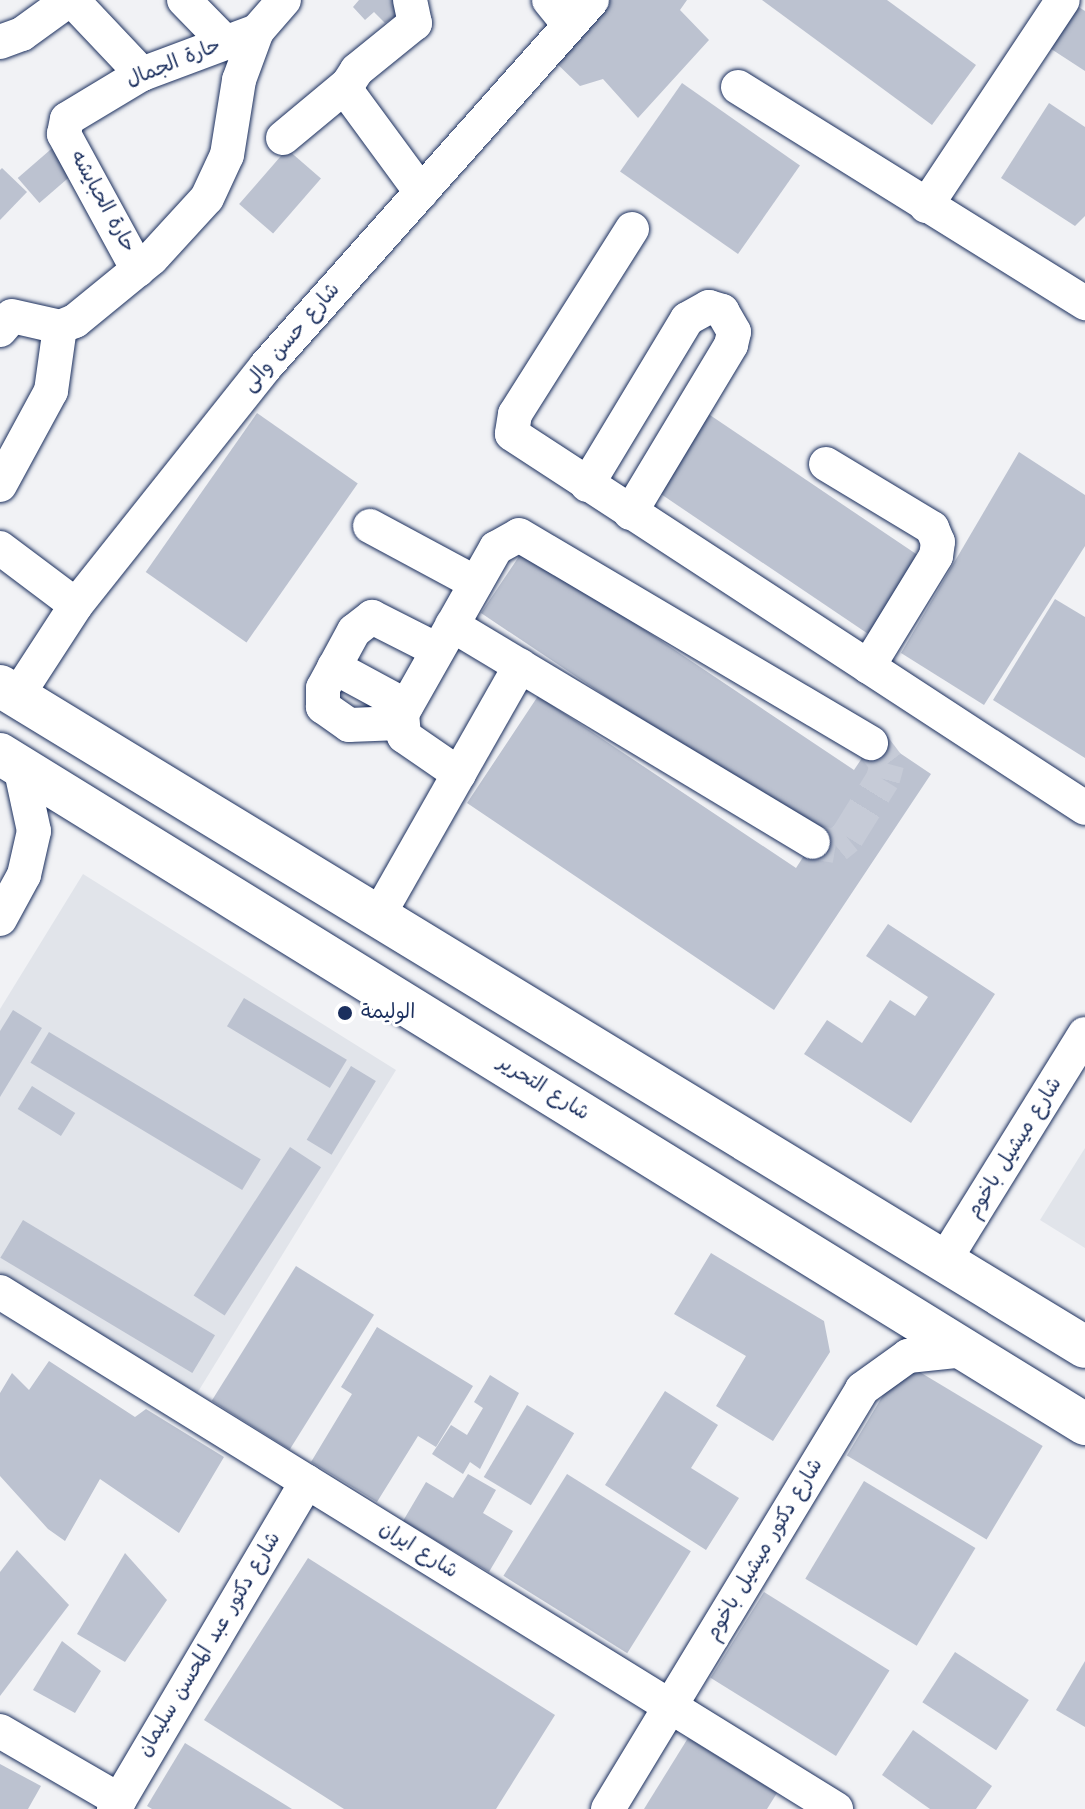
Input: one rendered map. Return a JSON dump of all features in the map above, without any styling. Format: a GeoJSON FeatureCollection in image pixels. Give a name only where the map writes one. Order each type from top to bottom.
{"type":"FeatureCollection","features":[{"type":"Feature","properties":{"kind":"main road"},"geometry":{"type":"LineString","coordinates":[[9,691],[1085,1347]]}},
{"type":"Feature","properties":{"kind":"main road","name":"شارع التحرير"},"geometry":{"type":"LineString","coordinates":[[10,760],[1085,1424]]}},
{"type":"Feature","properties":{"kind":"main road"},"geometry":{"type":"LineString","coordinates":[[331,960],[356,943],[360,914],[365,908]]}},
{"type":"Feature","properties":{"kind":"main road"},"geometry":{"type":"LineString","coordinates":[[453,1034],[445,1022],[446,995],[455,984],[482,978]]}},
{"type":"Feature","properties":{"kind":"street"},"geometry":{"type":"LineString","coordinates":[[0,42],[29,30],[70,0],[142,74]]}},
{"type":"Feature","properties":{"kind":"street"},"geometry":{"type":"LineString","coordinates":[[184,0],[242,37]]}},
{"type":"Feature","properties":{"kind":"street"},"geometry":{"type":"LineString","coordinates":[[4,319],[60,327],[91,311],[138,270],[207,198],[221,176],[239,80],[242,37],[284,0]]}},
{"type":"Feature","properties":{"kind":"street"},"geometry":{"type":"LineString","coordinates":[[283,138],[348,84],[357,70],[415,23],[410,0]]}},
{"type":"Feature","properties":{"kind":"street","name":"شارع حسن والى"},"geometry":{"type":"LineString","coordinates":[[9,691],[266,366],[421,192],[559,13],[592,0]]}},
{"type":"Feature","properties":{"kind":"street"},"geometry":{"type":"LineString","coordinates":[[926,206],[1063,0]]}},
{"type":"Feature","properties":{"kind":"street","name":"حارة الجمال"},"geometry":{"type":"LineString","coordinates":[[64,134],[67,119],[142,74],[242,37]]}},
{"type":"Feature","properties":{"kind":"street"},"geometry":{"type":"LineString","coordinates":[[348,84],[349,94],[421,192]]}},
{"type":"Feature","properties":{"kind":"street"},"geometry":{"type":"LineString","coordinates":[[738,87],[1085,303]]}},
{"type":"Feature","properties":{"kind":"street","name":"حارة الحبايشه"},"geometry":{"type":"LineString","coordinates":[[64,134],[138,270]]}},
{"type":"Feature","properties":{"kind":"street"},"geometry":{"type":"LineString","coordinates":[[632,229],[510,424],[520,441],[1085,808]]}},
{"type":"Feature","properties":{"kind":"street"},"geometry":{"type":"LineString","coordinates":[[587,485],[687,319],[709,307],[722,311],[731,320],[731,345],[630,513]]}},
{"type":"Feature","properties":{"kind":"street"},"geometry":{"type":"LineString","coordinates":[[0,485],[51,391],[60,327]]}},
{"type":"Feature","properties":{"kind":"street"},"geometry":{"type":"LineString","coordinates":[[826,464],[932,528],[938,542],[936,556],[868,667]]}},
{"type":"Feature","properties":{"kind":"street"},"geometry":{"type":"LineString","coordinates":[[370,526],[476,583]]}},
{"type":"Feature","properties":{"kind":"street"},"geometry":{"type":"LineString","coordinates":[[459,774],[414,745],[403,715],[476,583],[506,538],[533,539],[871,743]]}},
{"type":"Feature","properties":{"kind":"street"},"geometry":{"type":"LineString","coordinates":[[0,548],[76,605]]}},
{"type":"Feature","properties":{"kind":"street"},"geometry":{"type":"LineString","coordinates":[[403,715],[349,725],[323,707],[320,697],[334,667],[361,622],[372,617],[445,638],[520,666],[813,842]]}},
{"type":"Feature","properties":{"kind":"street"},"geometry":{"type":"LineString","coordinates":[[365,908],[459,774],[520,666]]}},
{"type":"Feature","properties":{"kind":"street"},"geometry":{"type":"LineString","coordinates":[[0,919],[24,875],[33,842],[33,809],[10,760]]}},
{"type":"Feature","properties":{"kind":"street","name":"شارع ميشيل باخوم"},"geometry":{"type":"LineString","coordinates":[[944,1261],[1082,1044]]}},
{"type":"Feature","properties":{"kind":"street","name":"شارع ايران"},"geometry":{"type":"LineString","coordinates":[[0,1292],[836,1809]]}},
{"type":"Feature","properties":{"kind":"street","name":"شارع دكتور ميشيل باخوم"},"geometry":{"type":"LineString","coordinates":[[608,1809],[862,1389],[908,1356],[965,1350]]}},
{"type":"Feature","properties":{"kind":"street","name":"شارع دكتور عبد المحسن سليمان"},"geometry":{"type":"LineString","coordinates":[[116,1805],[307,1482]]}},
{"type":"Feature","properties":{"kind":"street"},"geometry":{"type":"LineString","coordinates":[[0,1731],[116,1805]]}},
{"type":"Feature","properties":{"kind":"shaded area"},"geometry":{"type":"Polygon","coordinates":[[[83,874],[396,1070],[196,1395],[0,1273],[0,1009],[83,874]]]}},
{"type":"Feature","properties":{"kind":"shaded area"},"geometry":{"type":"Polygon","coordinates":[[[1085,1148],[1085,1248],[1040,1220],[1085,1148]]]}},
{"type":"Feature","properties":{"kind":"building"},"geometry":{"type":"Polygon","coordinates":[[[359,0],[402,0],[409,8],[385,23],[374,12],[365,20],[353,7],[359,0]]]}},
{"type":"Feature","properties":{"kind":"building"},"geometry":{"type":"Polygon","coordinates":[[[601,0],[687,0],[680,10],[709,40],[638,118],[603,79],[580,86],[550,57],[601,0]]]}},
{"type":"Feature","properties":{"kind":"building"},"geometry":{"type":"Polygon","coordinates":[[[762,0],[887,0],[976,65],[932,125],[762,0]]]}},
{"type":"Feature","properties":{"kind":"building"},"geometry":{"type":"Polygon","coordinates":[[[1069,1],[1085,11],[1085,71],[1042,43],[1069,1]]]}},
{"type":"Feature","properties":{"kind":"building"},"geometry":{"type":"Polygon","coordinates":[[[682,83],[800,166],[738,254],[620,171],[682,83]]]}},
{"type":"Feature","properties":{"kind":"building"},"geometry":{"type":"Polygon","coordinates":[[[1049,103],[1085,127],[1085,216],[1075,226],[1001,178],[1049,103]]]}},
{"type":"Feature","properties":{"kind":"building"},"geometry":{"type":"Polygon","coordinates":[[[57,144],[79,169],[39,203],[18,178],[57,144]]]}},
{"type":"Feature","properties":{"kind":"building"},"geometry":{"type":"Polygon","coordinates":[[[287,149],[321,179],[273,234],[239,204],[287,149]]]}},
{"type":"Feature","properties":{"kind":"building"},"geometry":{"type":"Polygon","coordinates":[[[2,168],[27,192],[0,220],[0,170],[2,168]]]}},
{"type":"Feature","properties":{"kind":"building"},"geometry":{"type":"Polygon","coordinates":[[[704,411],[926,561],[874,638],[652,488],[704,411]]]}},
{"type":"Feature","properties":{"kind":"building"},"geometry":{"type":"Polygon","coordinates":[[[257,413],[358,484],[246,642],[146,572],[257,413]]]}},
{"type":"Feature","properties":{"kind":"building"},"geometry":{"type":"Polygon","coordinates":[[[1019,452],[1085,495],[1085,546],[984,705],[901,653],[1019,452]]]}},
{"type":"Feature","properties":{"kind":"building"},"geometry":{"type":"Polygon","coordinates":[[[524,549],[854,770],[876,737],[931,774],[774,1010],[467,803],[538,696],[796,868],[816,837],[481,613],[524,549]]]}},
{"type":"Feature","properties":{"kind":"building"},"geometry":{"type":"Polygon","coordinates":[[[1055,599],[1085,617],[1085,758],[993,700],[1055,599]]]}},
{"type":"Feature","properties":{"kind":"building"},"geometry":{"type":"Polygon","coordinates":[[[888,924],[995,994],[911,1123],[804,1054],[827,1020],[862,1043],[890,1000],[915,1016],[928,997],[866,956],[888,924]]]}},
{"type":"Feature","properties":{"kind":"building"},"geometry":{"type":"Polygon","coordinates":[[[244,998],[347,1060],[330,1088],[227,1026],[244,998]]]}},
{"type":"Feature","properties":{"kind":"building"},"geometry":{"type":"Polygon","coordinates":[[[13,1010],[42,1028],[0,1097],[0,1031],[13,1010]]]}},
{"type":"Feature","properties":{"kind":"building"},"geometry":{"type":"Polygon","coordinates":[[[49,1032],[261,1159],[242,1190],[30,1063],[49,1032]]]}},
{"type":"Feature","properties":{"kind":"building"},"geometry":{"type":"Polygon","coordinates":[[[351,1066],[376,1081],[332,1155],[307,1140],[351,1066]]]}},
{"type":"Feature","properties":{"kind":"building"},"geometry":{"type":"Polygon","coordinates":[[[32,1086],[75,1113],[61,1136],[18,1109],[32,1086]]]}},
{"type":"Feature","properties":{"kind":"building"},"geometry":{"type":"Polygon","coordinates":[[[290,1147],[321,1167],[225,1316],[194,1295],[290,1147]]]}},
{"type":"Feature","properties":{"kind":"building"},"geometry":{"type":"Polygon","coordinates":[[[23,1220],[215,1335],[192,1373],[0,1258],[23,1220]]]}},
{"type":"Feature","properties":{"kind":"building"},"geometry":{"type":"Polygon","coordinates":[[[711,1253],[824,1321],[830,1352],[773,1441],[716,1406],[746,1356],[674,1314],[711,1253]]]}},
{"type":"Feature","properties":{"kind":"building"},"geometry":{"type":"Polygon","coordinates":[[[296,1266],[374,1315],[290,1450],[212,1401],[296,1266]]]}},
{"type":"Feature","properties":{"kind":"building"},"geometry":{"type":"Polygon","coordinates":[[[377,1327],[473,1386],[436,1447],[418,1436],[377,1502],[311,1462],[352,1394],[341,1387],[377,1327]]]}},
{"type":"Feature","properties":{"kind":"building"},"geometry":{"type":"Polygon","coordinates":[[[49,1361],[135,1417],[146,1409],[224,1457],[179,1533],[100,1479],[65,1541],[48,1529],[0,1476],[0,1393],[12,1373],[29,1390],[49,1361]]]}},
{"type":"Feature","properties":{"kind":"building"},"geometry":{"type":"Polygon","coordinates":[[[903,1362],[1043,1446],[987,1539],[847,1455],[903,1362]]]}},
{"type":"Feature","properties":{"kind":"building"},"geometry":{"type":"Polygon","coordinates":[[[490,1375],[519,1393],[480,1469],[470,1462],[463,1474],[432,1454],[451,1425],[467,1435],[483,1408],[474,1402],[490,1375]]]}},
{"type":"Feature","properties":{"kind":"building"},"geometry":{"type":"Polygon","coordinates":[[[665,1391],[718,1425],[691,1468],[739,1498],[706,1550],[605,1485],[665,1391]]]}},
{"type":"Feature","properties":{"kind":"building"},"geometry":{"type":"Polygon","coordinates":[[[527,1405],[574,1433],[531,1505],[484,1477],[527,1405]]]}},
{"type":"Feature","properties":{"kind":"building"},"geometry":{"type":"Polygon","coordinates":[[[468,1474],[496,1490],[483,1513],[513,1531],[489,1572],[403,1521],[426,1482],[453,1498],[468,1474]]]}},
{"type":"Feature","properties":{"kind":"building"},"geometry":{"type":"Polygon","coordinates":[[[567,1474],[691,1551],[627,1653],[503,1576],[567,1474]]]}},
{"type":"Feature","properties":{"kind":"building"},"geometry":{"type":"Polygon","coordinates":[[[864,1481],[975,1548],[917,1646],[805,1579],[864,1481]]]}},
{"type":"Feature","properties":{"kind":"building"},"geometry":{"type":"Polygon","coordinates":[[[17,1550],[69,1605],[0,1696],[0,1572],[17,1550]]]}},
{"type":"Feature","properties":{"kind":"building"},"geometry":{"type":"Polygon","coordinates":[[[125,1553],[167,1600],[125,1662],[77,1634],[125,1553]]]}},
{"type":"Feature","properties":{"kind":"building"},"geometry":{"type":"Polygon","coordinates":[[[308,1558],[555,1715],[496,1809],[344,1809],[204,1720],[308,1558]]]}},
{"type":"Feature","properties":{"kind":"building"},"geometry":{"type":"Polygon","coordinates":[[[764,1592],[890,1670],[836,1756],[710,1678],[764,1592]]]}},
{"type":"Feature","properties":{"kind":"building"},"geometry":{"type":"Polygon","coordinates":[[[62,1641],[101,1671],[75,1713],[33,1690],[62,1641]]]}},
{"type":"Feature","properties":{"kind":"building"},"geometry":{"type":"Polygon","coordinates":[[[955,1652],[1029,1700],[996,1750],[922,1702],[955,1652]]]}},
{"type":"Feature","properties":{"kind":"building"},"geometry":{"type":"Polygon","coordinates":[[[1085,1661],[1085,1727],[1056,1710],[1085,1661]]]}},
{"type":"Feature","properties":{"kind":"building"},"geometry":{"type":"Polygon","coordinates":[[[913,1730],[992,1786],[976,1809],[930,1809],[882,1775],[913,1730]]]}},
{"type":"Feature","properties":{"kind":"building"},"geometry":{"type":"Polygon","coordinates":[[[688,1738],[777,1793],[767,1809],[644,1809],[688,1738]]]}},
{"type":"Feature","properties":{"kind":"building"},"geometry":{"type":"Polygon","coordinates":[[[185,1743],[292,1809],[152,1809],[147,1806],[185,1743]]]}},
{"type":"Feature","properties":{"kind":"building"},"geometry":{"type":"Polygon","coordinates":[[[0,1764],[41,1786],[28,1809],[0,1809],[0,1764]]]}},
{"type":"Feature","properties":{"kind":"tunnel"},"geometry":{"type":"LineString","coordinates":[[813,842],[836,846],[847,837],[883,779],[887,764],[871,743]]}},
{"type":"Feature","properties":{"kind":"place","name":"الوليمة"},"geometry":{"type":"Point","coordinates":[345,1013]}}]}
